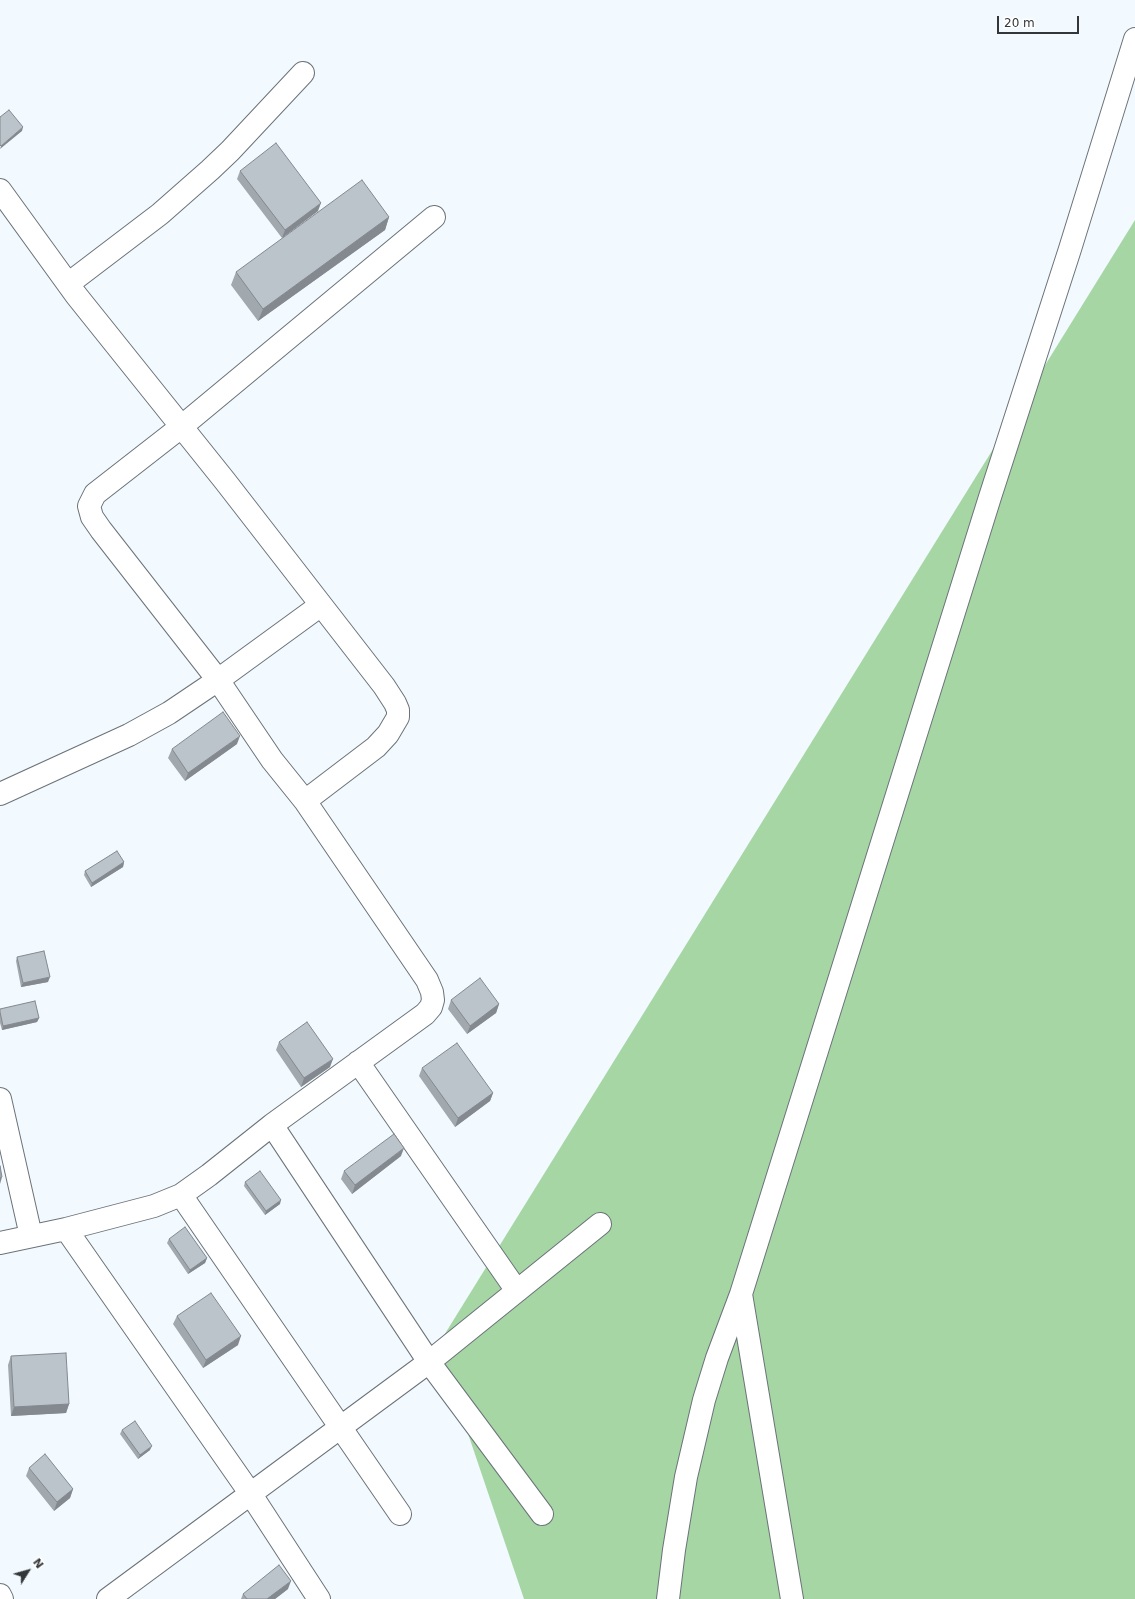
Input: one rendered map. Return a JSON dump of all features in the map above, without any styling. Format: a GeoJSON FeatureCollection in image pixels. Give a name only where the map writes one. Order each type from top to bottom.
{"type":"FeatureCollection","features":[{"type":"Feature","properties":{"kind":"street"},"geometry":{"type":"LineString","coordinates":[[668,1599],[686,1476],[704,1400],[717,1358],[741,1294],[1135,39]]}},
{"type":"Feature","properties":{"kind":"street"},"geometry":{"type":"LineString","coordinates":[[68,284],[160,214],[210,170],[230,151],[303,73]]}},
{"type":"Feature","properties":{"kind":"street"},"geometry":{"type":"LineString","coordinates":[[0,190],[68,284],[384,686],[398,710],[398,717],[388,734],[376,747],[305,801]]}},
{"type":"Feature","properties":{"kind":"street"},"geometry":{"type":"LineString","coordinates":[[0,1243],[66,1229],[154,1206],[181,1195],[209,1175],[272,1125],[425,1014],[431,1007],[433,1000],[432,992],[427,980],[305,801],[272,760],[218,680],[101,530],[92,517],[89,506],[95,494],[181,427],[434,217]]}},
{"type":"Feature","properties":{"kind":"street"},"geometry":{"type":"LineString","coordinates":[[0,794],[129,735],[169,713],[218,680],[321,604]]}},
{"type":"Feature","properties":{"kind":"street"},"geometry":{"type":"LineString","coordinates":[[358,1062],[517,1291]]}},
{"type":"Feature","properties":{"kind":"street"},"geometry":{"type":"LineString","coordinates":[[0,1099],[31,1236]]}},
{"type":"Feature","properties":{"kind":"street"},"geometry":{"type":"LineString","coordinates":[[272,1125],[429,1362],[542,1514]]}},
{"type":"Feature","properties":{"kind":"street"},"geometry":{"type":"LineString","coordinates":[[181,1195],[400,1514]]}},
{"type":"Feature","properties":{"kind":"street"},"geometry":{"type":"LineString","coordinates":[[108,1599],[429,1362],[600,1224]]}},
{"type":"Feature","properties":{"kind":"street"},"geometry":{"type":"LineString","coordinates":[[66,1229],[250,1493],[319,1599]]}},
{"type":"Feature","properties":{"kind":"street"},"geometry":{"type":"LineString","coordinates":[[741,1294],[792,1599]]}},
{"type":"Feature","properties":{"kind":"street"},"geometry":{"type":"LineString","coordinates":[[0,1595],[2,1599]]}},
{"type":"Feature","properties":{"kind":"green space"},"geometry":{"type":"Polygon","coordinates":[[[1135,220],[1135,1599],[524,1599],[438,1345],[1135,220]]]}},
{"type":"Feature","properties":{"kind":"building"},"geometry":{"type":"Polygon","coordinates":[[[9,110],[23,127],[1,146],[0,117],[9,110]]]}},
{"type":"Feature","properties":{"kind":"building"},"geometry":{"type":"Polygon","coordinates":[[[276,143],[321,203],[285,230],[240,171],[276,143]]]}},
{"type":"Feature","properties":{"kind":"building"},"geometry":{"type":"Polygon","coordinates":[[[362,180],[389,217],[263,309],[236,272],[362,180]]]}},
{"type":"Feature","properties":{"kind":"building"},"geometry":{"type":"Polygon","coordinates":[[[223,712],[240,736],[188,773],[172,749],[223,712]]]}},
{"type":"Feature","properties":{"kind":"building"},"geometry":{"type":"Polygon","coordinates":[[[117,851],[124,862],[92,883],[85,871],[117,851]]]}},
{"type":"Feature","properties":{"kind":"building"},"geometry":{"type":"Polygon","coordinates":[[[44,951],[50,977],[23,983],[17,957],[44,951]]]}},
{"type":"Feature","properties":{"kind":"building"},"geometry":{"type":"Polygon","coordinates":[[[480,978],[499,1004],[470,1026],[451,1000],[480,978]]]}},
{"type":"Feature","properties":{"kind":"building"},"geometry":{"type":"Polygon","coordinates":[[[35,1001],[39,1018],[3,1026],[0,1009],[35,1001]]]}},
{"type":"Feature","properties":{"kind":"building"},"geometry":{"type":"Polygon","coordinates":[[[307,1022],[333,1059],[304,1078],[279,1042],[307,1022]]]}},
{"type":"Feature","properties":{"kind":"building"},"geometry":{"type":"Polygon","coordinates":[[[457,1043],[493,1093],[458,1118],[422,1068],[457,1043]]]}},
{"type":"Feature","properties":{"kind":"building"},"geometry":{"type":"Polygon","coordinates":[[[394,1134],[404,1148],[355,1185],[344,1171],[394,1134]]]}},
{"type":"Feature","properties":{"kind":"building"},"geometry":{"type":"Polygon","coordinates":[[[0,1166],[2,1177],[0,1178],[0,1166]]]}},
{"type":"Feature","properties":{"kind":"building"},"geometry":{"type":"Polygon","coordinates":[[[260,1171],[281,1200],[266,1211],[245,1182],[260,1171]]]}},
{"type":"Feature","properties":{"kind":"building"},"geometry":{"type":"Polygon","coordinates":[[[185,1227],[207,1258],[190,1270],[169,1239],[185,1227]]]}},
{"type":"Feature","properties":{"kind":"building"},"geometry":{"type":"Polygon","coordinates":[[[211,1293],[241,1336],[206,1360],[177,1316],[211,1293]]]}},
{"type":"Feature","properties":{"kind":"building"},"geometry":{"type":"Polygon","coordinates":[[[66,1353],[69,1404],[14,1407],[11,1356],[66,1353]]]}},
{"type":"Feature","properties":{"kind":"building"},"geometry":{"type":"Polygon","coordinates":[[[135,1421],[152,1446],[140,1455],[122,1430],[135,1421]]]}},
{"type":"Feature","properties":{"kind":"building"},"geometry":{"type":"Polygon","coordinates":[[[45,1454],[73,1489],[57,1502],[29,1468],[45,1454]]]}},
{"type":"Feature","properties":{"kind":"building"},"geometry":{"type":"Polygon","coordinates":[[[279,1565],[291,1581],[267,1599],[247,1599],[243,1594],[279,1565]]]}}]}
